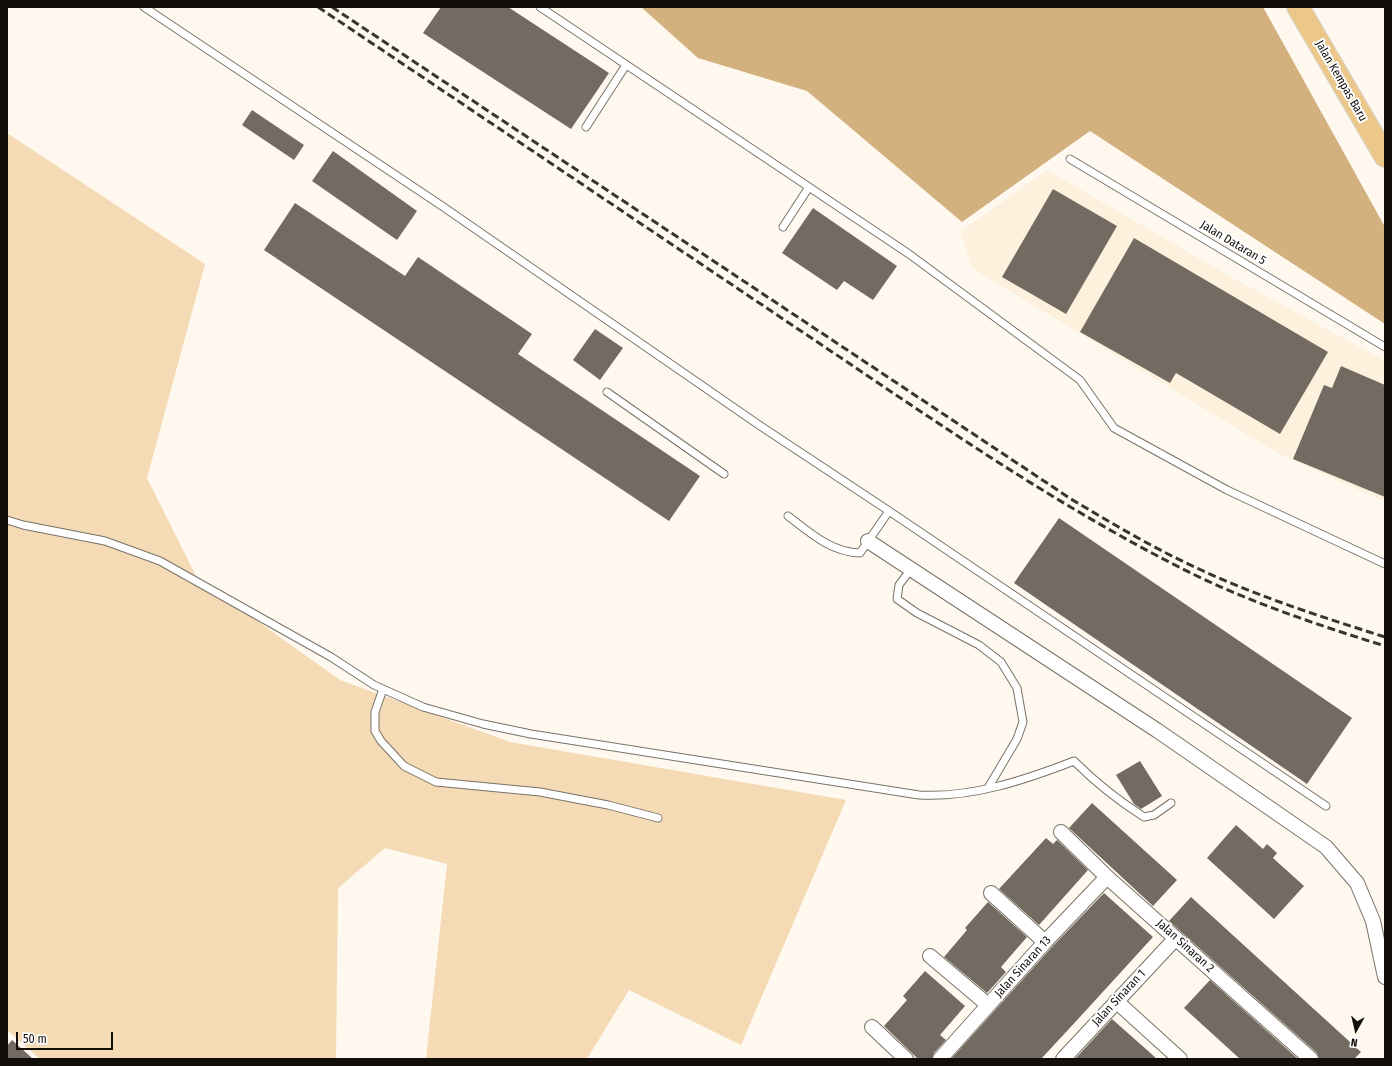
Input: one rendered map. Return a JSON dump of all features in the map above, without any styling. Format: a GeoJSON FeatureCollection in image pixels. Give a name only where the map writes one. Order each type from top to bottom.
{"type":"FeatureCollection","features":[{"type":"Feature","properties":{"kind":"main road","name":"Jalan Kempas Baru"},"geometry":{"type":"LineString","coordinates":[[1298,7],[1385,156]]}},
{"type":"Feature","properties":{"kind":"street"},"geometry":{"type":"LineString","coordinates":[[868,541],[1158,731],[1326,847],[1357,883],[1373,921],[1385,977]]}},
{"type":"Feature","properties":{"kind":"street","name":"Jalan Sinaran 2"},"geometry":{"type":"LineString","coordinates":[[1061,832],[1107,877],[1312,1059]]}},
{"type":"Feature","properties":{"kind":"street","name":"Jalan Sinaran 13"},"geometry":{"type":"LineString","coordinates":[[940,1059],[1045,942],[1107,877]]}},
{"type":"Feature","properties":{"kind":"street"},"geometry":{"type":"LineString","coordinates":[[991,893],[1045,942]]}},
{"type":"Feature","properties":{"kind":"street","name":"Jalan Sinaran 1"},"geometry":{"type":"LineString","coordinates":[[1063,1059],[1176,938]]}},
{"type":"Feature","properties":{"kind":"street"},"geometry":{"type":"LineString","coordinates":[[930,956],[988,1005]]}},
{"type":"Feature","properties":{"kind":"street"},"geometry":{"type":"LineString","coordinates":[[1116,1001],[1180,1059]]}},
{"type":"Feature","properties":{"kind":"street"},"geometry":{"type":"LineString","coordinates":[[872,1027],[906,1059]]}},
{"type":"Feature","properties":{"kind":"lane"},"geometry":{"type":"LineString","coordinates":[[144,7],[416,189],[759,424],[1326,806]]}},
{"type":"Feature","properties":{"kind":"lane"},"geometry":{"type":"LineString","coordinates":[[540,7],[909,254],[1080,380],[1114,428],[1227,490],[1385,564]]}},
{"type":"Feature","properties":{"kind":"lane"},"geometry":{"type":"LineString","coordinates":[[586,127],[626,65]]}},
{"type":"Feature","properties":{"kind":"lane","name":"Jalan Dataran 5"},"geometry":{"type":"LineString","coordinates":[[1070,159],[1385,347]]}},
{"type":"Feature","properties":{"kind":"lane"},"geometry":{"type":"LineString","coordinates":[[783,227],[809,187]]}},
{"type":"Feature","properties":{"kind":"lane"},"geometry":{"type":"LineString","coordinates":[[607,392],[724,474]]}},
{"type":"Feature","properties":{"kind":"lane"},"geometry":{"type":"LineString","coordinates":[[788,516],[818,539],[846,552],[860,553],[889,511]]}},
{"type":"Feature","properties":{"kind":"lane"},"geometry":{"type":"LineString","coordinates":[[7,520],[23,525],[105,540],[160,561],[331,657],[383,689],[423,707],[483,724],[699,761],[919,795],[938,796],[963,794],[1036,776],[1074,761],[1095,781],[1127,807],[1144,817],[1154,815],[1171,804]]}},
{"type":"Feature","properties":{"kind":"lane"},"geometry":{"type":"LineString","coordinates":[[911,569],[899,585],[897,599],[917,613],[979,645],[1001,662],[1017,688],[1023,722],[1017,739],[988,788]]}},
{"type":"Feature","properties":{"kind":"lane"},"geometry":{"type":"LineString","coordinates":[[383,689],[375,712],[375,731],[381,741],[404,766],[436,782],[540,792],[608,805],[658,818]]}},
{"type":"Feature","properties":{"kind":"shaded area"},"geometry":{"type":"Polygon","coordinates":[[[641,7],[1263,7],[1385,227],[1385,324],[1090,131],[962,222],[807,91],[698,58],[641,7]]]}},
{"type":"Feature","properties":{"kind":"shaded area"},"geometry":{"type":"Polygon","coordinates":[[[7,133],[205,264],[147,478],[197,578],[340,680],[510,742],[846,800],[741,1045],[629,990],[587,1059],[426,1059],[447,864],[385,848],[338,888],[336,1059],[40,1059],[7,1030],[7,133]]]}},
{"type":"Feature","properties":{"kind":"shaded area"},"geometry":{"type":"Polygon","coordinates":[[[1047,170],[1231,277],[1385,361],[1385,502],[1281,455],[972,268],[960,232],[1047,170]]]}},
{"type":"Feature","properties":{"kind":"building"},"geometry":{"type":"Polygon","coordinates":[[[441,7],[508,7],[609,73],[571,129],[423,33],[441,7]]]}},
{"type":"Feature","properties":{"kind":"building"},"geometry":{"type":"Polygon","coordinates":[[[252,110],[304,145],[294,160],[242,125],[252,110]]]}},
{"type":"Feature","properties":{"kind":"building"},"geometry":{"type":"Polygon","coordinates":[[[333,151],[417,211],[397,240],[312,181],[333,151]]]}},
{"type":"Feature","properties":{"kind":"building"},"geometry":{"type":"Polygon","coordinates":[[[1053,189],[1117,226],[1066,314],[1002,277],[1053,189]]]}},
{"type":"Feature","properties":{"kind":"building"},"geometry":{"type":"Polygon","coordinates":[[[295,203],[405,276],[418,257],[532,334],[518,354],[700,476],[669,521],[264,250],[295,203]]]}},
{"type":"Feature","properties":{"kind":"building"},"geometry":{"type":"Polygon","coordinates":[[[813,208],[897,266],[873,300],[844,281],[837,290],[782,253],[813,208]]]}},
{"type":"Feature","properties":{"kind":"building"},"geometry":{"type":"Polygon","coordinates":[[[1134,238],[1328,352],[1280,434],[1176,373],[1170,383],[1080,332],[1134,238]]]}},
{"type":"Feature","properties":{"kind":"building"},"geometry":{"type":"Polygon","coordinates":[[[595,329],[623,348],[600,380],[573,360],[595,329]]]}},
{"type":"Feature","properties":{"kind":"building"},"geometry":{"type":"Polygon","coordinates":[[[1341,366],[1385,385],[1385,497],[1293,459],[1324,385],[1332,388],[1341,366]]]}},
{"type":"Feature","properties":{"kind":"building"},"geometry":{"type":"Polygon","coordinates":[[[1059,518],[1352,718],[1307,784],[1014,583],[1059,518]]]}},
{"type":"Feature","properties":{"kind":"building"},"geometry":{"type":"Polygon","coordinates":[[[1140,761],[1162,796],[1141,809],[1134,804],[1116,775],[1140,761]]]}},
{"type":"Feature","properties":{"kind":"building"},"geometry":{"type":"Polygon","coordinates":[[[1092,803],[1177,880],[1153,906],[1069,828],[1092,803]]]}},
{"type":"Feature","properties":{"kind":"building"},"geometry":{"type":"Polygon","coordinates":[[[1236,825],[1263,849],[1267,844],[1277,853],[1273,858],[1304,886],[1274,919],[1207,858],[1236,825]]]}},
{"type":"Feature","properties":{"kind":"building"},"geometry":{"type":"Polygon","coordinates":[[[1046,838],[1053,844],[1057,840],[1088,870],[1039,925],[999,889],[1046,838]]]}},
{"type":"Feature","properties":{"kind":"building"},"geometry":{"type":"Polygon","coordinates":[[[1104,893],[1153,937],[1079,1018],[1041,1059],[951,1059],[1051,948],[1104,893]]]}},
{"type":"Feature","properties":{"kind":"building"},"geometry":{"type":"Polygon","coordinates":[[[1191,897],[1361,1052],[1354,1059],[1319,1059],[1317,1053],[1169,921],[1191,897]]]}},
{"type":"Feature","properties":{"kind":"building"},"geometry":{"type":"Polygon","coordinates":[[[988,902],[1027,937],[1001,967],[1006,972],[987,993],[944,957],[967,930],[965,928],[988,902]]]}},
{"type":"Feature","properties":{"kind":"building"},"geometry":{"type":"Polygon","coordinates":[[[925,971],[965,1006],[940,1035],[946,1040],[934,1053],[932,1059],[918,1059],[884,1026],[907,1000],[903,996],[925,971]]]}},
{"type":"Feature","properties":{"kind":"building"},"geometry":{"type":"Polygon","coordinates":[[[1210,980],[1298,1059],[1240,1059],[1184,1008],[1210,980]]]}},
{"type":"Feature","properties":{"kind":"building"},"geometry":{"type":"Polygon","coordinates":[[[1112,1019],[1147,1050],[1157,1059],[1075,1059],[1112,1019]]]}},
{"type":"Feature","properties":{"kind":"building"},"geometry":{"type":"Polygon","coordinates":[[[12,1040],[33,1059],[7,1059],[7,1046],[12,1040]]]}},
{"type":"Feature","properties":{"kind":"railway"},"geometry":{"type":"LineString","coordinates":[[318,7],[940,425],[1092,520],[1144,549],[1220,587],[1337,631],[1385,646]]}},
{"type":"Feature","properties":{"kind":"railway"},"geometry":{"type":"LineString","coordinates":[[332,7],[1071,499],[1150,545],[1222,579],[1291,606],[1385,637]]}}]}
